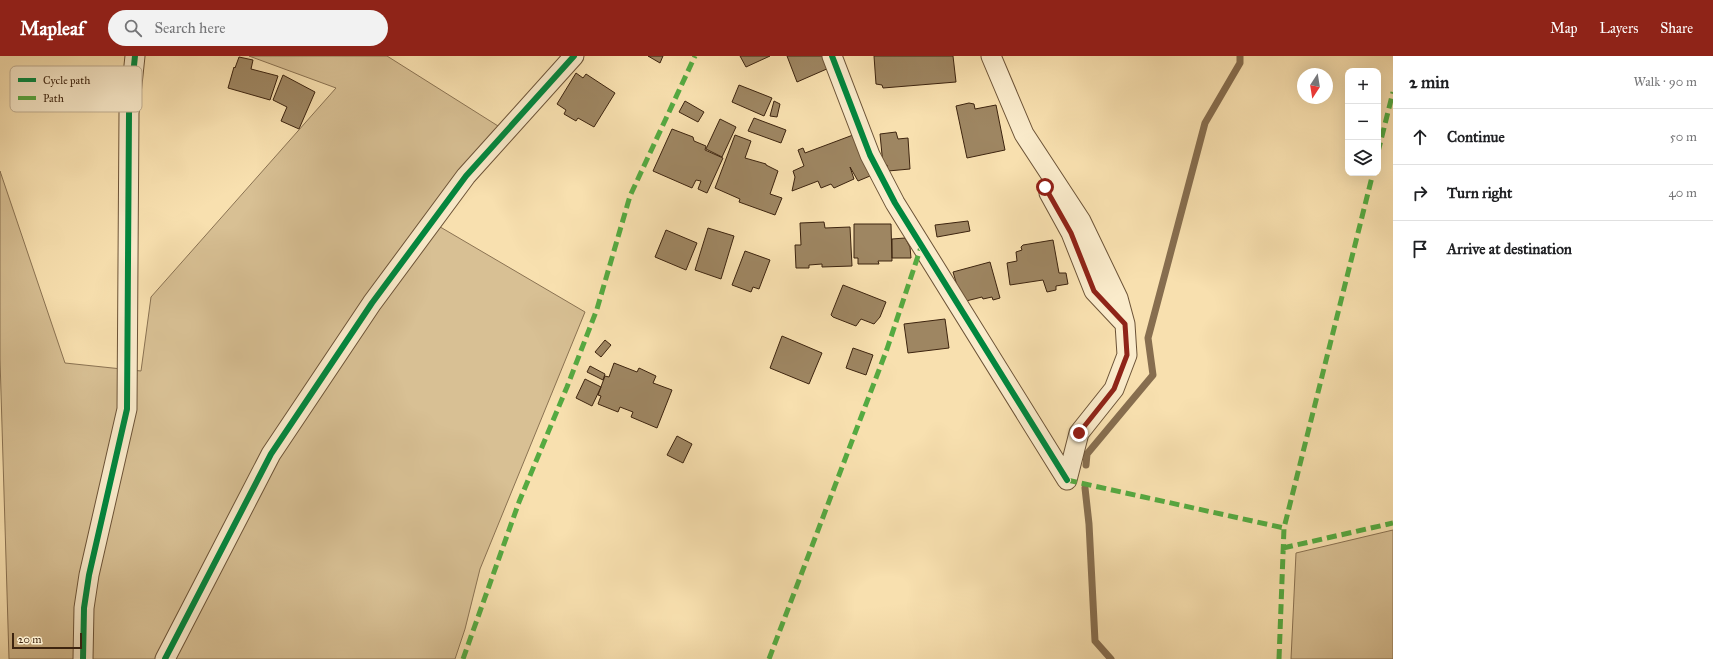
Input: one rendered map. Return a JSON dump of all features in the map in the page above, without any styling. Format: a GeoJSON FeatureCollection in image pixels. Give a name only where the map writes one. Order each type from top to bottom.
{"type":"FeatureCollection","features":[{"type":"Feature","properties":{"kind":"street"},"geometry":{"type":"LineString","coordinates":[[134,66],[135,56]]}},
{"type":"Feature","properties":{"kind":"street"},"geometry":{"type":"LineString","coordinates":[[165,659],[271,454],[372,304],[466,176],[574,56]]}},
{"type":"Feature","properties":{"kind":"street"},"geometry":{"type":"LineString","coordinates":[[832,56],[870,155],[894,202],[1067,480],[1079,433],[1114,389],[1127,355],[1125,324],[1118,298],[1081,221],[1024,134],[991,56]]}},
{"type":"Feature","properties":{"kind":"street"},"geometry":{"type":"LineString","coordinates":[[979,56],[1022,150],[1071,233],[1094,291],[1125,324]]}},
{"type":"Feature","properties":{"kind":"street"},"geometry":{"type":"LineString","coordinates":[[83,659],[84,608],[89,576],[127,409],[129,112]]}},
{"type":"Feature","properties":{"kind":"shaded area"},"geometry":{"type":"Polygon","coordinates":[[[249,56],[387,56],[506,131],[430,221],[585,312],[480,569],[465,629],[455,659],[9,659],[0,359],[0,171],[65,363],[141,371],[151,297],[336,88],[249,56]]]}},
{"type":"Feature","properties":{"kind":"shaded area"},"geometry":{"type":"Polygon","coordinates":[[[1393,530],[1393,659],[1291,659],[1296,553],[1393,530]]]}},
{"type":"Feature","properties":{"kind":"building"},"geometry":{"type":"Polygon","coordinates":[[[648,56],[663,56],[660,63],[648,56]]]}},
{"type":"Feature","properties":{"kind":"building"},"geometry":{"type":"Polygon","coordinates":[[[740,56],[770,56],[746,67],[740,56]]]}},
{"type":"Feature","properties":{"kind":"building"},"geometry":{"type":"Polygon","coordinates":[[[787,56],[824,56],[829,68],[797,82],[787,56]]]}},
{"type":"Feature","properties":{"kind":"building"},"geometry":{"type":"Polygon","coordinates":[[[874,56],[953,56],[956,82],[883,88],[882,85],[876,84],[874,56]]]}},
{"type":"Feature","properties":{"kind":"building"},"geometry":{"type":"Polygon","coordinates":[[[239,57],[253,60],[251,69],[278,76],[270,100],[228,88],[234,67],[235,68],[239,57]]]}},
{"type":"Feature","properties":{"kind":"building"},"geometry":{"type":"Polygon","coordinates":[[[576,73],[583,78],[586,74],[615,93],[594,127],[578,118],[576,121],[564,114],[566,110],[557,104],[576,73]]]}},
{"type":"Feature","properties":{"kind":"building"},"geometry":{"type":"Polygon","coordinates":[[[283,75],[315,92],[299,129],[281,121],[287,107],[273,100],[283,75]]]}},
{"type":"Feature","properties":{"kind":"building"},"geometry":{"type":"Polygon","coordinates":[[[739,85],[772,98],[764,116],[732,102],[739,85]]]}},
{"type":"Feature","properties":{"kind":"building"},"geometry":{"type":"Polygon","coordinates":[[[685,101],[704,112],[698,122],[679,112],[685,101]]]}},
{"type":"Feature","properties":{"kind":"building"},"geometry":{"type":"Polygon","coordinates":[[[774,101],[780,104],[777,117],[770,116],[774,101]]]}},
{"type":"Feature","properties":{"kind":"building"},"geometry":{"type":"Polygon","coordinates":[[[969,103],[974,104],[975,109],[996,105],[1005,150],[967,158],[956,106],[969,103]]]}},
{"type":"Feature","properties":{"kind":"building"},"geometry":{"type":"Polygon","coordinates":[[[754,118],[786,130],[781,143],[748,131],[754,118]]]}},
{"type":"Feature","properties":{"kind":"building"},"geometry":{"type":"Polygon","coordinates":[[[720,119],[736,127],[722,157],[706,149],[720,119]]]}},
{"type":"Feature","properties":{"kind":"building"},"geometry":{"type":"Polygon","coordinates":[[[672,129],[693,137],[694,141],[706,146],[705,150],[723,158],[707,193],[698,189],[701,181],[696,180],[692,188],[653,171],[672,129]]]}},
{"type":"Feature","properties":{"kind":"building"},"geometry":{"type":"Polygon","coordinates":[[[896,132],[898,139],[908,138],[910,169],[888,171],[887,165],[883,165],[880,134],[896,132]]]}},
{"type":"Feature","properties":{"kind":"building"},"geometry":{"type":"Polygon","coordinates":[[[735,135],[751,141],[745,158],[766,164],[778,171],[770,194],[782,198],[775,215],[739,202],[740,199],[715,188],[735,135]]]}},
{"type":"Feature","properties":{"kind":"building"},"geometry":{"type":"Polygon","coordinates":[[[853,135],[870,176],[858,181],[850,167],[854,179],[834,188],[831,184],[821,188],[818,181],[792,191],[795,177],[793,171],[804,166],[798,150],[803,148],[805,153],[853,135]]]}},
{"type":"Feature","properties":{"kind":"building"},"geometry":{"type":"Polygon","coordinates":[[[968,221],[970,231],[937,237],[935,225],[968,221]]]}},
{"type":"Feature","properties":{"kind":"building"},"geometry":{"type":"Polygon","coordinates":[[[824,222],[825,228],[850,227],[852,266],[822,267],[822,264],[809,265],[809,268],[796,268],[795,245],[801,245],[800,223],[824,222]]]}},
{"type":"Feature","properties":{"kind":"building"},"geometry":{"type":"Polygon","coordinates":[[[854,224],[891,224],[892,261],[878,261],[879,264],[858,264],[858,258],[854,258],[854,224]]]}},
{"type":"Feature","properties":{"kind":"building"},"geometry":{"type":"Polygon","coordinates":[[[708,228],[734,236],[721,279],[695,270],[708,228]]]}},
{"type":"Feature","properties":{"kind":"building"},"geometry":{"type":"Polygon","coordinates":[[[666,230],[697,243],[686,270],[655,257],[666,230]]]}},
{"type":"Feature","properties":{"kind":"building"},"geometry":{"type":"Polygon","coordinates":[[[905,238],[910,247],[911,258],[892,258],[892,239],[905,238]]]}},
{"type":"Feature","properties":{"kind":"building"},"geometry":{"type":"Polygon","coordinates":[[[1053,240],[1059,273],[1066,273],[1068,284],[1056,286],[1056,290],[1047,292],[1043,280],[1010,285],[1007,263],[1017,261],[1016,252],[1022,250],[1021,247],[1023,245],[1053,240]]]}},
{"type":"Feature","properties":{"kind":"building"},"geometry":{"type":"Polygon","coordinates":[[[745,251],[770,260],[759,289],[753,287],[751,292],[732,285],[745,251]]]}},
{"type":"Feature","properties":{"kind":"building"},"geometry":{"type":"Polygon","coordinates":[[[990,262],[1000,298],[993,300],[992,297],[983,299],[982,297],[962,302],[953,272],[990,262]]]}},
{"type":"Feature","properties":{"kind":"building"},"geometry":{"type":"Polygon","coordinates":[[[843,285],[886,302],[880,317],[874,324],[861,319],[856,326],[831,315],[843,285]]]}},
{"type":"Feature","properties":{"kind":"building"},"geometry":{"type":"Polygon","coordinates":[[[945,319],[949,348],[908,353],[904,324],[945,319]]]}},
{"type":"Feature","properties":{"kind":"building"},"geometry":{"type":"Polygon","coordinates":[[[782,336],[822,353],[809,384],[770,368],[782,336]]]}},
{"type":"Feature","properties":{"kind":"building"},"geometry":{"type":"Polygon","coordinates":[[[605,340],[611,345],[601,357],[595,352],[605,340]]]}},
{"type":"Feature","properties":{"kind":"building"},"geometry":{"type":"Polygon","coordinates":[[[853,348],[873,355],[866,375],[846,368],[853,348]]]}},
{"type":"Feature","properties":{"kind":"building"},"geometry":{"type":"Polygon","coordinates":[[[614,363],[637,372],[639,368],[656,376],[653,383],[672,390],[657,428],[631,417],[633,412],[620,407],[618,412],[598,404],[601,396],[598,395],[605,376],[609,377],[614,363]]]}},
{"type":"Feature","properties":{"kind":"building"},"geometry":{"type":"Polygon","coordinates":[[[590,366],[605,374],[603,380],[587,372],[590,366]]]}},
{"type":"Feature","properties":{"kind":"building"},"geometry":{"type":"Polygon","coordinates":[[[585,379],[601,387],[592,406],[576,398],[585,379]]]}},
{"type":"Feature","properties":{"kind":"building"},"geometry":{"type":"Polygon","coordinates":[[[677,436],[692,444],[683,463],[667,455],[677,436]]]}},
{"type":"Feature","properties":{"kind":"waterway"},"geometry":{"type":"LineString","coordinates":[[1086,465],[1087,454],[1153,375],[1148,338],[1205,123],[1240,63],[1240,56]]}},
{"type":"Feature","properties":{"kind":"waterway"},"geometry":{"type":"LineString","coordinates":[[1085,488],[1089,524],[1095,641],[1111,659]]}},
{"type":"Feature","properties":{"kind":"marked path"},"geometry":{"type":"LineString","coordinates":[[463,659],[519,502],[567,387],[597,309],[630,196],[695,56]]}},
{"type":"Feature","properties":{"kind":"marked path"},"geometry":{"type":"LineString","coordinates":[[1381,140],[1393,92]]}},
{"type":"Feature","properties":{"kind":"marked path"},"geometry":{"type":"LineString","coordinates":[[1279,659],[1284,528],[1372,176]]}},
{"type":"Feature","properties":{"kind":"marked path"},"geometry":{"type":"LineString","coordinates":[[769,659],[887,349],[921,247]]}},
{"type":"Feature","properties":{"kind":"marked path"},"geometry":{"type":"LineString","coordinates":[[1067,480],[1284,528]]}},
{"type":"Feature","properties":{"kind":"marked path"},"geometry":{"type":"LineString","coordinates":[[1283,548],[1393,523]]}},
{"type":"Feature","properties":{"kind":"cycle path"},"geometry":{"type":"LineString","coordinates":[[134,66],[135,56]]}},
{"type":"Feature","properties":{"kind":"cycle path"},"geometry":{"type":"LineString","coordinates":[[165,659],[271,454],[372,303],[466,176],[574,56]]}},
{"type":"Feature","properties":{"kind":"cycle path"},"geometry":{"type":"LineString","coordinates":[[832,56],[870,155],[895,203],[1067,480]]}},
{"type":"Feature","properties":{"kind":"cycle path"},"geometry":{"type":"LineString","coordinates":[[83,659],[84,608],[89,575],[127,409],[129,112]]}},
{"type":"Feature","properties":{"kind":"route"},"geometry":{"type":"LineString","coordinates":[[1045,187],[1071,233],[1094,291],[1125,324],[1127,355],[1114,389],[1079,433]]}}]}
